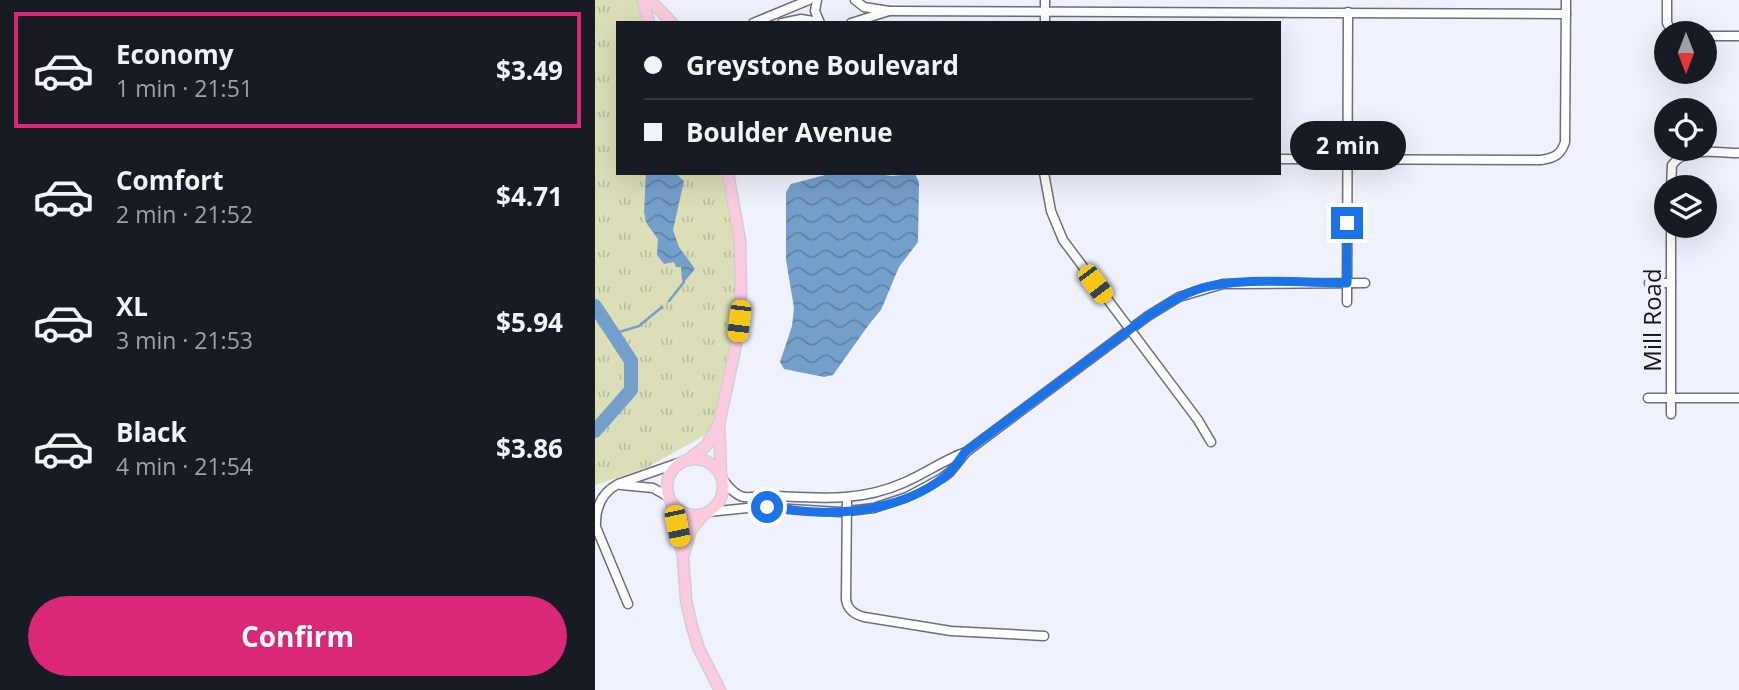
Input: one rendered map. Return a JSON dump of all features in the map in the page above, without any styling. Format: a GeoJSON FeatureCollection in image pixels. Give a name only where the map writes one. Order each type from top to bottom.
{"type":"FeatureCollection","features":[{"type":"Feature","properties":{"kind":"main road"},"geometry":{"type":"LineString","coordinates":[[643,0],[648,21]]}},
{"type":"Feature","properties":{"kind":"main road"},"geometry":{"type":"LineString","coordinates":[[650,0],[670,21]]}},
{"type":"Feature","properties":{"kind":"main road"},"geometry":{"type":"LineString","coordinates":[[683,557],[691,530],[721,498],[719,424],[736,345],[741,294],[740,241],[728,175]]}},
{"type":"Feature","properties":{"kind":"main road"},"geometry":{"type":"LineString","coordinates":[[689,459],[706,446],[719,424]]}},
{"type":"Feature","properties":{"kind":"main road"},"geometry":{"type":"LineString","coordinates":[[719,690],[699,649],[692,627],[686,600],[683,557],[669,500],[667,478],[678,463],[699,458],[716,468],[722,478]]}},
{"type":"Feature","properties":{"kind":"main road"},"geometry":{"type":"LineString","coordinates":[[669,500],[686,514],[706,513]]}},
{"type":"Feature","properties":{"kind":"street"},"geometry":{"type":"LineString","coordinates":[[758,21],[809,0]]}},
{"type":"Feature","properties":{"kind":"street"},"geometry":{"type":"LineString","coordinates":[[817,0],[814,11],[819,21]]}},
{"type":"Feature","properties":{"kind":"street"},"geometry":{"type":"LineString","coordinates":[[854,0],[864,7],[889,11],[1566,13]]}},
{"type":"Feature","properties":{"kind":"street"},"geometry":{"type":"LineString","coordinates":[[852,21],[856,12],[854,0]]}},
{"type":"Feature","properties":{"kind":"street"},"geometry":{"type":"LineString","coordinates":[[1045,0],[1045,21]]}},
{"type":"Feature","properties":{"kind":"street"},"geometry":{"type":"LineString","coordinates":[[1281,159],[1541,160],[1556,156],[1565,142],[1566,0]]}},
{"type":"Feature","properties":{"kind":"street"},"geometry":{"type":"LineString","coordinates":[[1667,0],[1667,21]]}},
{"type":"Feature","properties":{"kind":"street"},"geometry":{"type":"LineString","coordinates":[[857,21],[889,11]]}},
{"type":"Feature","properties":{"kind":"street"},"geometry":{"type":"LineString","coordinates":[[1347,302],[1348,12]]}},
{"type":"Feature","properties":{"kind":"street"},"geometry":{"type":"LineString","coordinates":[[792,21],[813,21]]}},
{"type":"Feature","properties":{"kind":"street"},"geometry":{"type":"LineString","coordinates":[[1717,37],[1739,36]]}},
{"type":"Feature","properties":{"kind":"street"},"geometry":{"type":"LineString","coordinates":[[1672,175],[1672,164],[1681,156],[1695,153],[1739,153]]}},
{"type":"Feature","properties":{"kind":"street"},"geometry":{"type":"LineString","coordinates":[[1044,175],[1051,211],[1063,240],[1198,420],[1211,442]]}},
{"type":"Feature","properties":{"kind":"street","name":"Mill Road"},"geometry":{"type":"LineString","coordinates":[[1671,238],[1671,414]]}},
{"type":"Feature","properties":{"kind":"street"},"geometry":{"type":"LineString","coordinates":[[722,478],[733,492],[748,499],[769,495],[848,498],[900,485],[965,452],[1129,330],[1179,297],[1211,286],[1237,283],[1365,283]]}},
{"type":"Feature","properties":{"kind":"street"},"geometry":{"type":"LineString","coordinates":[[1649,283],[1671,283]]}},
{"type":"Feature","properties":{"kind":"street"},"geometry":{"type":"LineString","coordinates":[[1648,397],[1739,398]]}},
{"type":"Feature","properties":{"kind":"street"},"geometry":{"type":"LineString","coordinates":[[706,513],[757,507],[847,512],[884,505],[917,492],[950,472],[965,452]]}},
{"type":"Feature","properties":{"kind":"street"},"geometry":{"type":"LineString","coordinates":[[628,604],[596,522],[600,501],[618,484],[678,463]]}},
{"type":"Feature","properties":{"kind":"street"},"geometry":{"type":"LineString","coordinates":[[618,484],[653,488],[669,500]]}},
{"type":"Feature","properties":{"kind":"street"},"geometry":{"type":"LineString","coordinates":[[848,498],[846,600],[849,610],[854,614],[951,631],[1044,636]]}},
{"type":"Feature","properties":{"kind":"green space"},"geometry":{"type":"Polygon","coordinates":[[[595,0],[650,0],[647,21],[616,21],[616,175],[728,175],[741,294],[714,430],[646,468],[595,485],[595,0]]]}},
{"type":"Feature","properties":{"kind":"water"},"geometry":{"type":"Polygon","coordinates":[[[646,175],[677,175],[684,181],[673,230],[679,247],[695,269],[684,282],[681,267],[676,267],[674,262],[664,264],[657,255],[658,239],[647,224],[644,212],[646,175]]]}},
{"type":"Feature","properties":{"kind":"water"},"geometry":{"type":"Polygon","coordinates":[[[825,175],[916,175],[919,182],[918,242],[899,267],[881,310],[833,375],[824,377],[784,369],[780,362],[792,326],[794,308],[786,260],[786,192],[791,184],[825,175]]]}},
{"type":"Feature","properties":{"kind":"waterway"},"geometry":{"type":"LineString","coordinates":[[669,301],[684,282]]}},
{"type":"Feature","properties":{"kind":"waterway"},"geometry":{"type":"LineString","coordinates":[[595,306],[631,361],[631,390],[595,431]]}},
{"type":"Feature","properties":{"kind":"waterway"},"geometry":{"type":"LineString","coordinates":[[613,334],[639,326],[662,307]]}},
{"type":"Feature","properties":{"kind":"route"},"geometry":{"type":"LineString","coordinates":[[767,507],[814,512],[852,512],[884,505],[917,492],[950,472],[965,452],[1148,316],[1179,297],[1197,290],[1237,283],[1347,283],[1347,223]]}}]}
